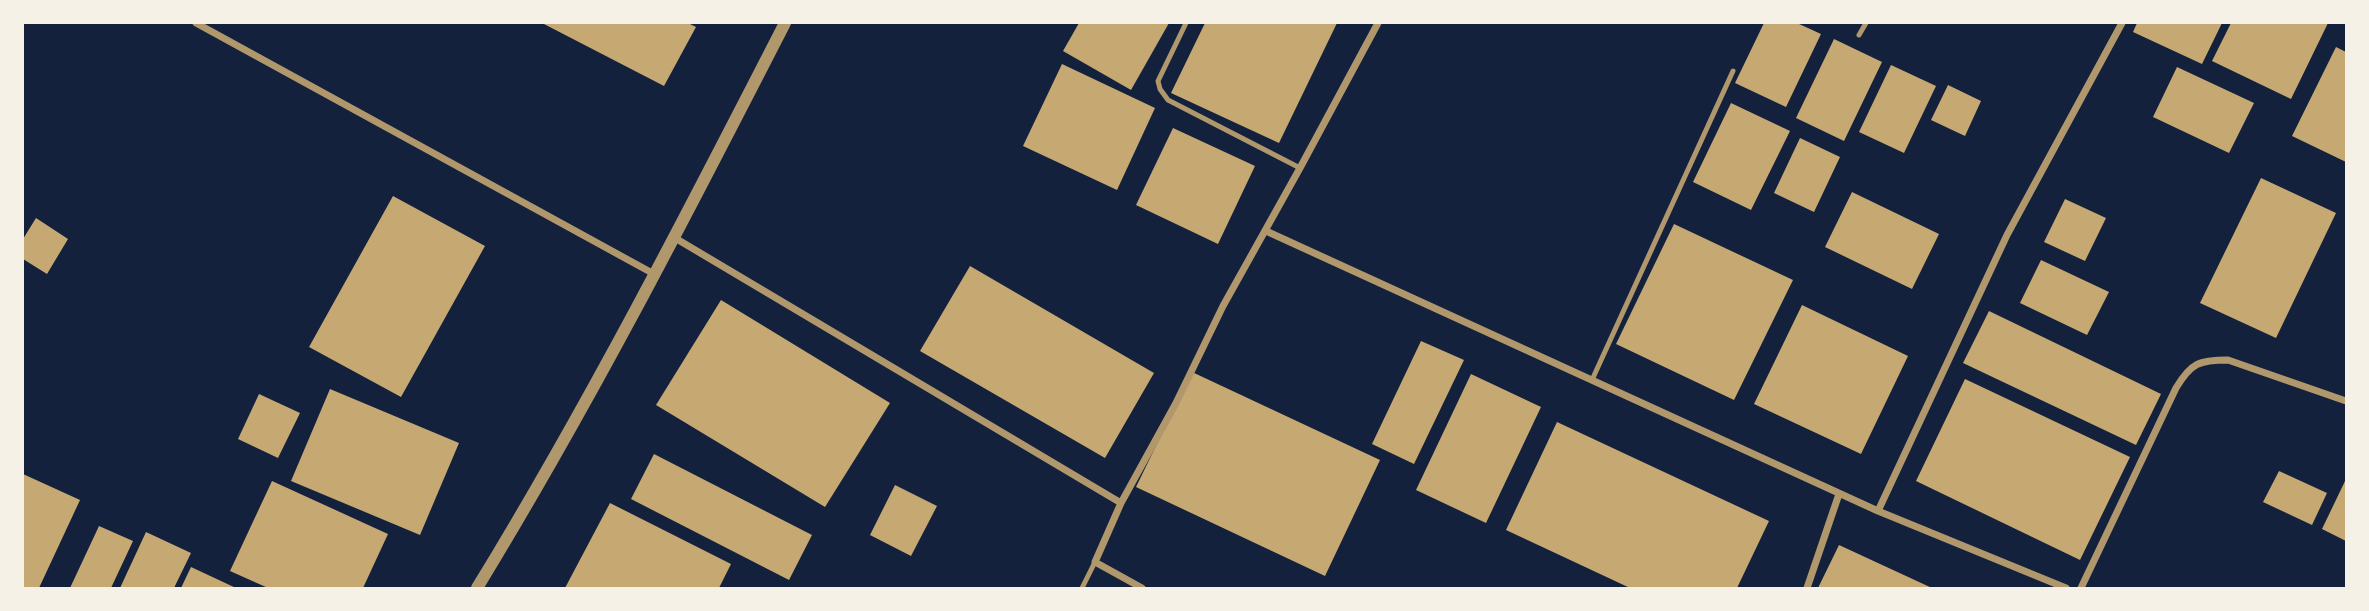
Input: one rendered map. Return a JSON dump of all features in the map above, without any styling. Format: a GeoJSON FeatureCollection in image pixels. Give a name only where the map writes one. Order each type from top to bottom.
{"type":"FeatureCollection","features":[{"type":"Feature","properties":{"kind":"street"},"geometry":{"type":"LineString","coordinates":[[196,23],[654,274]]}},
{"type":"Feature","properties":{"kind":"street"},"geometry":{"type":"LineString","coordinates":[[477,588],[534,495],[675,238],[785,23]]}},
{"type":"Feature","properties":{"kind":"street"},"geometry":{"type":"LineString","coordinates":[[1142,588],[1095,562],[1121,503],[1176,403],[1223,306],[1378,23]]}},
{"type":"Feature","properties":{"kind":"street"},"geometry":{"type":"LineString","coordinates":[[1878,511],[2007,235],[2122,23]]}},
{"type":"Feature","properties":{"kind":"street"},"geometry":{"type":"LineString","coordinates":[[1266,231],[1839,494],[2066,588]]}},
{"type":"Feature","properties":{"kind":"street"},"geometry":{"type":"LineString","coordinates":[[675,238],[1121,503]]}},
{"type":"Feature","properties":{"kind":"street"},"geometry":{"type":"LineString","coordinates":[[2081,588],[2176,388],[2184,374],[2195,363],[2228,360],[2346,401]]}},
{"type":"Feature","properties":{"kind":"street"},"geometry":{"type":"LineString","coordinates":[[1807,588],[1839,494]]}},
{"type":"Feature","properties":{"kind":"lane"},"geometry":{"type":"LineString","coordinates":[[1186,23],[1158,80],[1160,89],[1168,100],[1300,168]]}},
{"type":"Feature","properties":{"kind":"lane"},"geometry":{"type":"LineString","coordinates":[[1860,35],[1866,23]]}},
{"type":"Feature","properties":{"kind":"lane"},"geometry":{"type":"LineString","coordinates":[[1592,380],[1733,71]]}},
{"type":"Feature","properties":{"kind":"lane"},"geometry":{"type":"LineString","coordinates":[[1082,588],[1095,562]]}},
{"type":"Feature","properties":{"kind":"building"},"geometry":{"type":"Polygon","coordinates":[[[542,23],[688,23],[696,27],[664,86],[542,23]]]}},
{"type":"Feature","properties":{"kind":"building"},"geometry":{"type":"Polygon","coordinates":[[[1079,23],[1169,23],[1131,90],[1063,51],[1079,23]]]}},
{"type":"Feature","properties":{"kind":"building"},"geometry":{"type":"Polygon","coordinates":[[[1205,23],[1337,23],[1279,143],[1171,93],[1205,23]]]}},
{"type":"Feature","properties":{"kind":"building"},"geometry":{"type":"Polygon","coordinates":[[[1764,23],[1797,23],[1821,34],[1786,107],[1735,83],[1764,23]]]}},
{"type":"Feature","properties":{"kind":"building"},"geometry":{"type":"Polygon","coordinates":[[[2137,23],[2222,23],[2202,64],[2133,32],[2137,23]]]}},
{"type":"Feature","properties":{"kind":"building"},"geometry":{"type":"Polygon","coordinates":[[[2231,23],[2328,23],[2291,99],[2212,61],[2231,23]]]}},
{"type":"Feature","properties":{"kind":"building"},"geometry":{"type":"Polygon","coordinates":[[[1834,39],[1882,62],[1844,141],[1796,118],[1834,39]]]}},
{"type":"Feature","properties":{"kind":"building"},"geometry":{"type":"Polygon","coordinates":[[[2336,47],[2346,52],[2346,162],[2292,136],[2336,47]]]}},
{"type":"Feature","properties":{"kind":"building"},"geometry":{"type":"Polygon","coordinates":[[[1062,64],[1155,108],[1117,190],[1023,146],[1062,64]]]}},
{"type":"Feature","properties":{"kind":"building"},"geometry":{"type":"Polygon","coordinates":[[[1891,65],[1936,86],[1904,153],[1859,132],[1891,65]]]}},
{"type":"Feature","properties":{"kind":"building"},"geometry":{"type":"Polygon","coordinates":[[[2177,67],[2254,103],[2229,153],[2153,117],[2177,67]]]}},
{"type":"Feature","properties":{"kind":"building"},"geometry":{"type":"Polygon","coordinates":[[[1948,85],[1981,101],[1965,136],[1931,120],[1948,85]]]}},
{"type":"Feature","properties":{"kind":"building"},"geometry":{"type":"Polygon","coordinates":[[[1731,103],[1790,131],[1751,210],[1693,182],[1731,103]]]}},
{"type":"Feature","properties":{"kind":"building"},"geometry":{"type":"Polygon","coordinates":[[[1173,128],[1255,166],[1218,244],[1136,205],[1173,128]]]}},
{"type":"Feature","properties":{"kind":"building"},"geometry":{"type":"Polygon","coordinates":[[[1800,138],[1840,157],[1814,212],[1774,193],[1800,138]]]}},
{"type":"Feature","properties":{"kind":"building"},"geometry":{"type":"Polygon","coordinates":[[[2261,178],[2336,213],[2276,338],[2200,303],[2261,178]]]}},
{"type":"Feature","properties":{"kind":"building"},"geometry":{"type":"Polygon","coordinates":[[[1852,192],[1939,234],[1912,289],[1825,247],[1852,192]]]}},
{"type":"Feature","properties":{"kind":"building"},"geometry":{"type":"Polygon","coordinates":[[[393,196],[485,246],[401,397],[309,347],[393,196]]]}},
{"type":"Feature","properties":{"kind":"building"},"geometry":{"type":"Polygon","coordinates":[[[2065,199],[2106,218],[2085,261],[2044,242],[2065,199]]]}},
{"type":"Feature","properties":{"kind":"building"},"geometry":{"type":"Polygon","coordinates":[[[36,218],[68,239],[47,274],[23,259],[23,239],[36,218]]]}},
{"type":"Feature","properties":{"kind":"building"},"geometry":{"type":"Polygon","coordinates":[[[1674,224],[1793,280],[1734,400],[1616,344],[1674,224]]]}},
{"type":"Feature","properties":{"kind":"building"},"geometry":{"type":"Polygon","coordinates":[[[2041,260],[2109,292],[2087,335],[2020,303],[2041,260]]]}},
{"type":"Feature","properties":{"kind":"building"},"geometry":{"type":"Polygon","coordinates":[[[970,266],[1154,373],[1105,458],[920,351],[970,266]]]}},
{"type":"Feature","properties":{"kind":"building"},"geometry":{"type":"Polygon","coordinates":[[[721,300],[890,403],[825,507],[656,405],[721,300]]]}},
{"type":"Feature","properties":{"kind":"building"},"geometry":{"type":"Polygon","coordinates":[[[1802,305],[1908,356],[1861,454],[1754,404],[1802,305]]]}},
{"type":"Feature","properties":{"kind":"building"},"geometry":{"type":"Polygon","coordinates":[[[1989,311],[2161,394],[2136,445],[1963,363],[1989,311]]]}},
{"type":"Feature","properties":{"kind":"building"},"geometry":{"type":"Polygon","coordinates":[[[1421,341],[1464,360],[1414,464],[1372,444],[1421,341]]]}},
{"type":"Feature","properties":{"kind":"building"},"geometry":{"type":"Polygon","coordinates":[[[1192,372],[1380,460],[1325,576],[1136,487],[1192,372]]]}},
{"type":"Feature","properties":{"kind":"building"},"geometry":{"type":"Polygon","coordinates":[[[1471,374],[1541,407],[1486,523],[1416,490],[1471,374]]]}},
{"type":"Feature","properties":{"kind":"building"},"geometry":{"type":"Polygon","coordinates":[[[1965,379],[2130,457],[2080,560],[1916,481],[1965,379]]]}},
{"type":"Feature","properties":{"kind":"building"},"geometry":{"type":"Polygon","coordinates":[[[330,389],[459,443],[420,535],[291,481],[330,389]]]}},
{"type":"Feature","properties":{"kind":"building"},"geometry":{"type":"Polygon","coordinates":[[[259,394],[300,413],[278,458],[238,439],[259,394]]]}},
{"type":"Feature","properties":{"kind":"building"},"geometry":{"type":"Polygon","coordinates":[[[1557,422],[1769,521],[1737,588],[1630,588],[1506,530],[1557,422]]]}},
{"type":"Feature","properties":{"kind":"building"},"geometry":{"type":"Polygon","coordinates":[[[654,454],[812,535],[789,580],[631,499],[654,454]]]}},
{"type":"Feature","properties":{"kind":"building"},"geometry":{"type":"Polygon","coordinates":[[[2279,471],[2327,493],[2312,525],[2263,502],[2279,471]]]}},
{"type":"Feature","properties":{"kind":"building"},"geometry":{"type":"Polygon","coordinates":[[[23,474],[80,500],[39,588],[23,588],[23,474]]]}},
{"type":"Feature","properties":{"kind":"building"},"geometry":{"type":"Polygon","coordinates":[[[2346,479],[2346,541],[2322,529],[2346,479]]]}},
{"type":"Feature","properties":{"kind":"building"},"geometry":{"type":"Polygon","coordinates":[[[272,481],[388,534],[363,588],[268,588],[230,571],[272,481]]]}},
{"type":"Feature","properties":{"kind":"building"},"geometry":{"type":"Polygon","coordinates":[[[895,485],[937,506],[911,556],[870,535],[895,485]]]}},
{"type":"Feature","properties":{"kind":"building"},"geometry":{"type":"Polygon","coordinates":[[[610,503],[731,564],[719,588],[565,588],[610,503]]]}},
{"type":"Feature","properties":{"kind":"building"},"geometry":{"type":"Polygon","coordinates":[[[99,526],[133,541],[111,588],[70,588],[99,526]]]}},
{"type":"Feature","properties":{"kind":"building"},"geometry":{"type":"Polygon","coordinates":[[[146,532],[191,553],[174,588],[120,588],[146,532]]]}},
{"type":"Feature","properties":{"kind":"building"},"geometry":{"type":"Polygon","coordinates":[[[1839,545],[1932,588],[1818,588],[1839,545]]]}},
{"type":"Feature","properties":{"kind":"building"},"geometry":{"type":"Polygon","coordinates":[[[191,567],[236,588],[181,588],[191,567]]]}}]}
